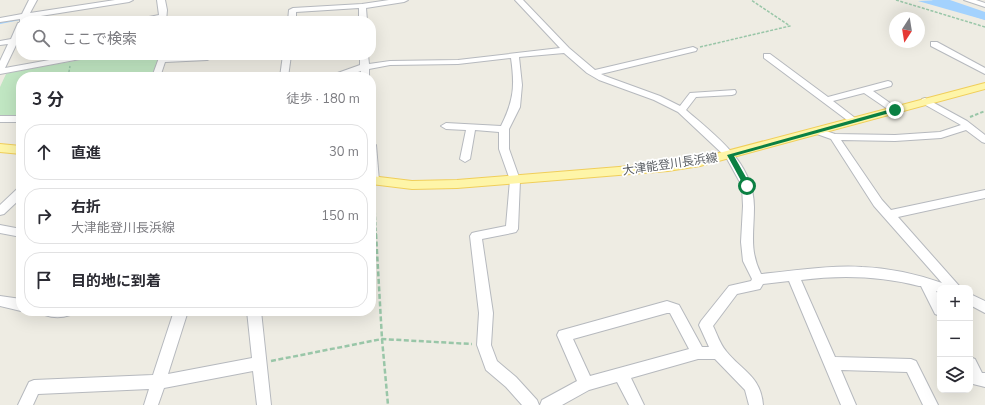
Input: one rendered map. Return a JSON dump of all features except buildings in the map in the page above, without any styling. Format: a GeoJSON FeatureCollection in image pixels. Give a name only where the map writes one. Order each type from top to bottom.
{"type":"FeatureCollection","features":[{"type":"Feature","properties":{"kind":"main road","name":"大津能登川長浜線"},"geometry":{"type":"LineString","coordinates":[[376,181],[412,184],[457,184],[668,167],[700,162],[985,86]]}},
{"type":"Feature","properties":{"kind":"main road"},"geometry":{"type":"LineString","coordinates":[[0,148],[16,150]]}},
{"type":"Feature","properties":{"kind":"street"},"geometry":{"type":"LineString","coordinates":[[25,16],[33,0]]}},
{"type":"Feature","properties":{"kind":"street"},"geometry":{"type":"LineString","coordinates":[[36,16],[130,0]]}},
{"type":"Feature","properties":{"kind":"street"},"geometry":{"type":"LineString","coordinates":[[161,0],[162,16]]}},
{"type":"Feature","properties":{"kind":"street"},"geometry":{"type":"LineString","coordinates":[[292,16],[293,10],[362,6],[404,0]]}},
{"type":"Feature","properties":{"kind":"street"},"geometry":{"type":"LineString","coordinates":[[519,0],[566,50],[593,73],[602,78],[657,98],[681,110],[730,155],[747,186],[749,206],[747,242],[749,261],[758,279],[756,285],[733,290],[706,325],[719,353],[736,373],[750,383],[756,395],[756,405]]}},
{"type":"Feature","properties":{"kind":"street"},"geometry":{"type":"LineString","coordinates":[[968,0],[985,5]]}},
{"type":"Feature","properties":{"kind":"street"},"geometry":{"type":"LineString","coordinates":[[362,6],[363,16]]}},
{"type":"Feature","properties":{"kind":"street"},"geometry":{"type":"LineString","coordinates":[[0,20],[16,19]]}},
{"type":"Feature","properties":{"kind":"street"},"geometry":{"type":"LineString","coordinates":[[0,43],[16,40]]}},
{"type":"Feature","properties":{"kind":"street"},"geometry":{"type":"LineString","coordinates":[[0,70],[16,42]]}},
{"type":"Feature","properties":{"kind":"street"},"geometry":{"type":"LineString","coordinates":[[934,44],[985,71]]}},
{"type":"Feature","properties":{"kind":"street"},"geometry":{"type":"LineString","coordinates":[[593,73],[693,49]]}},
{"type":"Feature","properties":{"kind":"street"},"geometry":{"type":"LineString","coordinates":[[350,72],[364,67],[390,63],[458,62],[493,56],[566,50]]}},
{"type":"Feature","properties":{"kind":"street"},"geometry":{"type":"LineString","coordinates":[[515,55],[518,76],[515,107],[504,130],[504,150],[515,180],[512,229],[476,236],[486,313],[484,345],[491,365],[532,405]]}},
{"type":"Feature","properties":{"kind":"street"},"geometry":{"type":"LineString","coordinates":[[768,56],[854,121]]}},
{"type":"Feature","properties":{"kind":"street"},"geometry":{"type":"LineString","coordinates":[[0,70],[59,60]]}},
{"type":"Feature","properties":{"kind":"street"},"geometry":{"type":"LineString","coordinates":[[158,72],[162,60]]}},
{"type":"Feature","properties":{"kind":"street"},"geometry":{"type":"LineString","coordinates":[[285,72],[286,60]]}},
{"type":"Feature","properties":{"kind":"street"},"geometry":{"type":"LineString","coordinates":[[364,60],[364,72]]}},
{"type":"Feature","properties":{"kind":"street"},"geometry":{"type":"LineString","coordinates":[[826,100],[888,84]]}},
{"type":"Feature","properties":{"kind":"street"},"geometry":{"type":"LineString","coordinates":[[866,90],[895,110]]}},
{"type":"Feature","properties":{"kind":"street"},"geometry":{"type":"LineString","coordinates":[[681,110],[693,95],[732,92]]}},
{"type":"Feature","properties":{"kind":"street"},"geometry":{"type":"LineString","coordinates":[[925,101],[964,123],[985,140]]}},
{"type":"Feature","properties":{"kind":"street"},"geometry":{"type":"LineString","coordinates":[[0,120],[16,119]]}},
{"type":"Feature","properties":{"kind":"street"},"geometry":{"type":"LineString","coordinates":[[817,131],[834,137],[895,138],[941,135],[964,123]]}},
{"type":"Feature","properties":{"kind":"street"},"geometry":{"type":"LineString","coordinates":[[446,126],[504,130]]}},
{"type":"Feature","properties":{"kind":"street"},"geometry":{"type":"LineString","coordinates":[[465,159],[471,127]]}},
{"type":"Feature","properties":{"kind":"street"},"geometry":{"type":"LineString","coordinates":[[834,137],[878,203],[952,285]]}},
{"type":"Feature","properties":{"kind":"street"},"geometry":{"type":"LineString","coordinates":[[889,215],[985,194]]}},
{"type":"Feature","properties":{"kind":"street"},"geometry":{"type":"LineString","coordinates":[[0,211],[16,197]]}},
{"type":"Feature","properties":{"kind":"street"},"geometry":{"type":"LineString","coordinates":[[0,228],[16,232]]}},
{"type":"Feature","properties":{"kind":"street"},"geometry":{"type":"LineString","coordinates":[[758,279],[835,272],[877,272],[937,286]]}},
{"type":"Feature","properties":{"kind":"street"},"geometry":{"type":"LineString","coordinates":[[793,276],[849,405]]}},
{"type":"Feature","properties":{"kind":"street"},"geometry":{"type":"LineString","coordinates":[[925,282],[937,304]]}},
{"type":"Feature","properties":{"kind":"street"},"geometry":{"type":"LineString","coordinates":[[0,301],[16,304]]}},
{"type":"Feature","properties":{"kind":"street"},"geometry":{"type":"LineString","coordinates":[[973,301],[984,307]]}},
{"type":"Feature","properties":{"kind":"street"},"geometry":{"type":"LineString","coordinates":[[586,384],[564,335],[667,307],[674,309],[698,353]]}},
{"type":"Feature","properties":{"kind":"street"},"geometry":{"type":"LineString","coordinates":[[151,405],[160,382],[180,316]]}},
{"type":"Feature","properties":{"kind":"street"},"geometry":{"type":"LineString","coordinates":[[255,316],[264,405]]}},
{"type":"Feature","properties":{"kind":"street"},"geometry":{"type":"LineString","coordinates":[[547,405],[586,384],[698,353],[719,353]]}},
{"type":"Feature","properties":{"kind":"street"},"geometry":{"type":"LineString","coordinates":[[25,405],[34,387],[160,382],[260,363]]}},
{"type":"Feature","properties":{"kind":"street"},"geometry":{"type":"LineString","coordinates":[[831,363],[911,366],[931,405]]}},
{"type":"Feature","properties":{"kind":"street"},"geometry":{"type":"LineString","coordinates":[[973,370],[978,379],[985,380]]}},
{"type":"Feature","properties":{"kind":"street"},"geometry":{"type":"LineString","coordinates":[[621,374],[637,405]]}},
{"type":"Feature","properties":{"kind":"path"},"geometry":{"type":"LineString","coordinates":[[693,49],[790,26],[751,0]]}},
{"type":"Feature","properties":{"kind":"path"},"geometry":{"type":"LineString","coordinates":[[896,0],[985,27]]}},
{"type":"Feature","properties":{"kind":"path"},"geometry":{"type":"LineString","coordinates":[[69,72],[71,60]]}},
{"type":"Feature","properties":{"kind":"path"},"geometry":{"type":"LineString","coordinates":[[964,123],[985,111]]}},
{"type":"Feature","properties":{"kind":"path"},"geometry":{"type":"LineString","coordinates":[[376,244],[388,405]]}},
{"type":"Feature","properties":{"kind":"path"},"geometry":{"type":"LineString","coordinates":[[260,363],[382,339],[484,345]]}},
{"type":"Feature","properties":{"kind":"green space"},"geometry":{"type":"Polygon","coordinates":[[[80,60],[162,60],[158,72],[16,72],[16,118],[0,118],[0,87],[6,74],[11,72],[80,60]]]}},
{"type":"Feature","properties":{"kind":"water"},"geometry":{"type":"Polygon","coordinates":[[[940,0],[985,17],[985,20],[918,1],[940,0]]]}},
{"type":"Feature","properties":{"kind":"waterway"},"geometry":{"type":"LineString","coordinates":[[938,0],[985,16]]}},
{"type":"Feature","properties":{"kind":"waterway"},"geometry":{"type":"LineString","coordinates":[[0,23],[16,20]]}},
{"type":"Feature","properties":{"kind":"route"},"geometry":{"type":"LineString","coordinates":[[747,186],[730,155],[895,110]]}}]}
